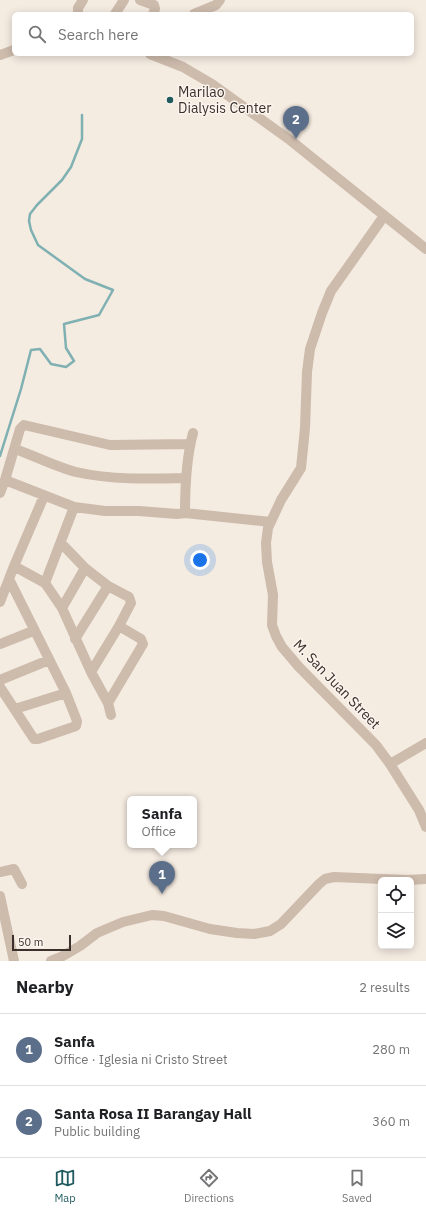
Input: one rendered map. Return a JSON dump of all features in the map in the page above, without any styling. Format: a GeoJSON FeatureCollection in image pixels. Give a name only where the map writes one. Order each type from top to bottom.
{"type":"FeatureCollection","features":[{"type":"Feature","properties":{"kind":"street"},"geometry":{"type":"LineString","coordinates":[[78,12],[78,8],[83,0]]}},
{"type":"Feature","properties":{"kind":"street"},"geometry":{"type":"LineString","coordinates":[[116,12],[124,0]]}},
{"type":"Feature","properties":{"kind":"street"},"geometry":{"type":"LineString","coordinates":[[140,0],[154,5],[154,12]]}},
{"type":"Feature","properties":{"kind":"street"},"geometry":{"type":"LineString","coordinates":[[199,12],[216,5],[220,0]]}},
{"type":"Feature","properties":{"kind":"street"},"geometry":{"type":"LineString","coordinates":[[0,55],[12,51]]}},
{"type":"Feature","properties":{"kind":"street"},"geometry":{"type":"LineString","coordinates":[[155,56],[183,67],[212,84],[290,140],[426,249]]}},
{"type":"Feature","properties":{"kind":"street","name":"M. San Juan Street"},"geometry":{"type":"LineString","coordinates":[[384,216],[331,291],[310,348],[301,468],[281,500],[268,528],[266,544],[267,562],[273,596],[272,625],[282,647],[299,667],[376,745],[419,810],[426,827]]}},
{"type":"Feature","properties":{"kind":"street"},"geometry":{"type":"LineString","coordinates":[[190,444],[110,445],[24,425],[20,429],[2,488],[44,496],[74,507],[101,511],[185,513],[271,522]]}},
{"type":"Feature","properties":{"kind":"street"},"geometry":{"type":"LineString","coordinates":[[185,513],[185,478],[193,433]]}},
{"type":"Feature","properties":{"kind":"street"},"geometry":{"type":"LineString","coordinates":[[15,449],[75,472],[106,477],[142,479],[185,478]]}},
{"type":"Feature","properties":{"kind":"street"},"geometry":{"type":"LineString","coordinates":[[0,602],[44,496]]}},
{"type":"Feature","properties":{"kind":"street"},"geometry":{"type":"LineString","coordinates":[[45,582],[74,507]]}},
{"type":"Feature","properties":{"kind":"street"},"geometry":{"type":"LineString","coordinates":[[61,543],[85,568],[108,586],[129,597],[131,600],[131,603],[119,626],[91,672]]}},
{"type":"Feature","properties":{"kind":"street"},"geometry":{"type":"LineString","coordinates":[[14,566],[45,582],[62,608],[75,639],[108,703],[111,715]]}},
{"type":"Feature","properties":{"kind":"street"},"geometry":{"type":"LineString","coordinates":[[62,608],[85,568]]}},
{"type":"Feature","properties":{"kind":"street"},"geometry":{"type":"LineString","coordinates":[[0,687],[33,738],[38,740],[76,726],[77,721],[66,693],[8,580]]}},
{"type":"Feature","properties":{"kind":"street"},"geometry":{"type":"LineString","coordinates":[[75,639],[108,586]]}},
{"type":"Feature","properties":{"kind":"street"},"geometry":{"type":"LineString","coordinates":[[108,703],[143,644],[143,641],[119,626]]}},
{"type":"Feature","properties":{"kind":"street"},"geometry":{"type":"LineString","coordinates":[[0,644],[33,631]]}},
{"type":"Feature","properties":{"kind":"street"},"geometry":{"type":"LineString","coordinates":[[0,680],[49,660]]}},
{"type":"Feature","properties":{"kind":"street"},"geometry":{"type":"LineString","coordinates":[[15,710],[66,693]]}},
{"type":"Feature","properties":{"kind":"street"},"geometry":{"type":"LineString","coordinates":[[390,764],[426,743]]}},
{"type":"Feature","properties":{"kind":"street"},"geometry":{"type":"LineString","coordinates":[[0,872],[14,869],[22,884]]}},
{"type":"Feature","properties":{"kind":"street"},"geometry":{"type":"LineString","coordinates":[[51,961],[61,958],[97,933],[123,922],[152,914],[210,928],[254,934],[270,931],[282,924],[325,879],[334,877],[407,880],[426,879]]}},
{"type":"Feature","properties":{"kind":"street"},"geometry":{"type":"LineString","coordinates":[[0,896],[14,961]]}},
{"type":"Feature","properties":{"kind":"waterway"},"geometry":{"type":"LineString","coordinates":[[0,456],[21,389],[31,350],[40,349],[51,364],[66,367],[74,361],[66,348],[64,324],[99,315],[113,290],[85,279],[38,245],[31,230],[29,221],[30,214],[62,180],[71,167],[82,139],[82,115]]}},
{"type":"Feature","properties":{"kind":"place","name":"Marilao Dialysis Center"},"geometry":{"type":"Point","coordinates":[170,100]}},
{"type":"Feature","properties":{"kind":"place","name":"Santa Rosa II Barangay Hall"},"geometry":{"type":"Point","coordinates":[296,139]}},
{"type":"Feature","properties":{"kind":"place","name":"Sanfa"},"geometry":{"type":"Point","coordinates":[162,894]}}]}
